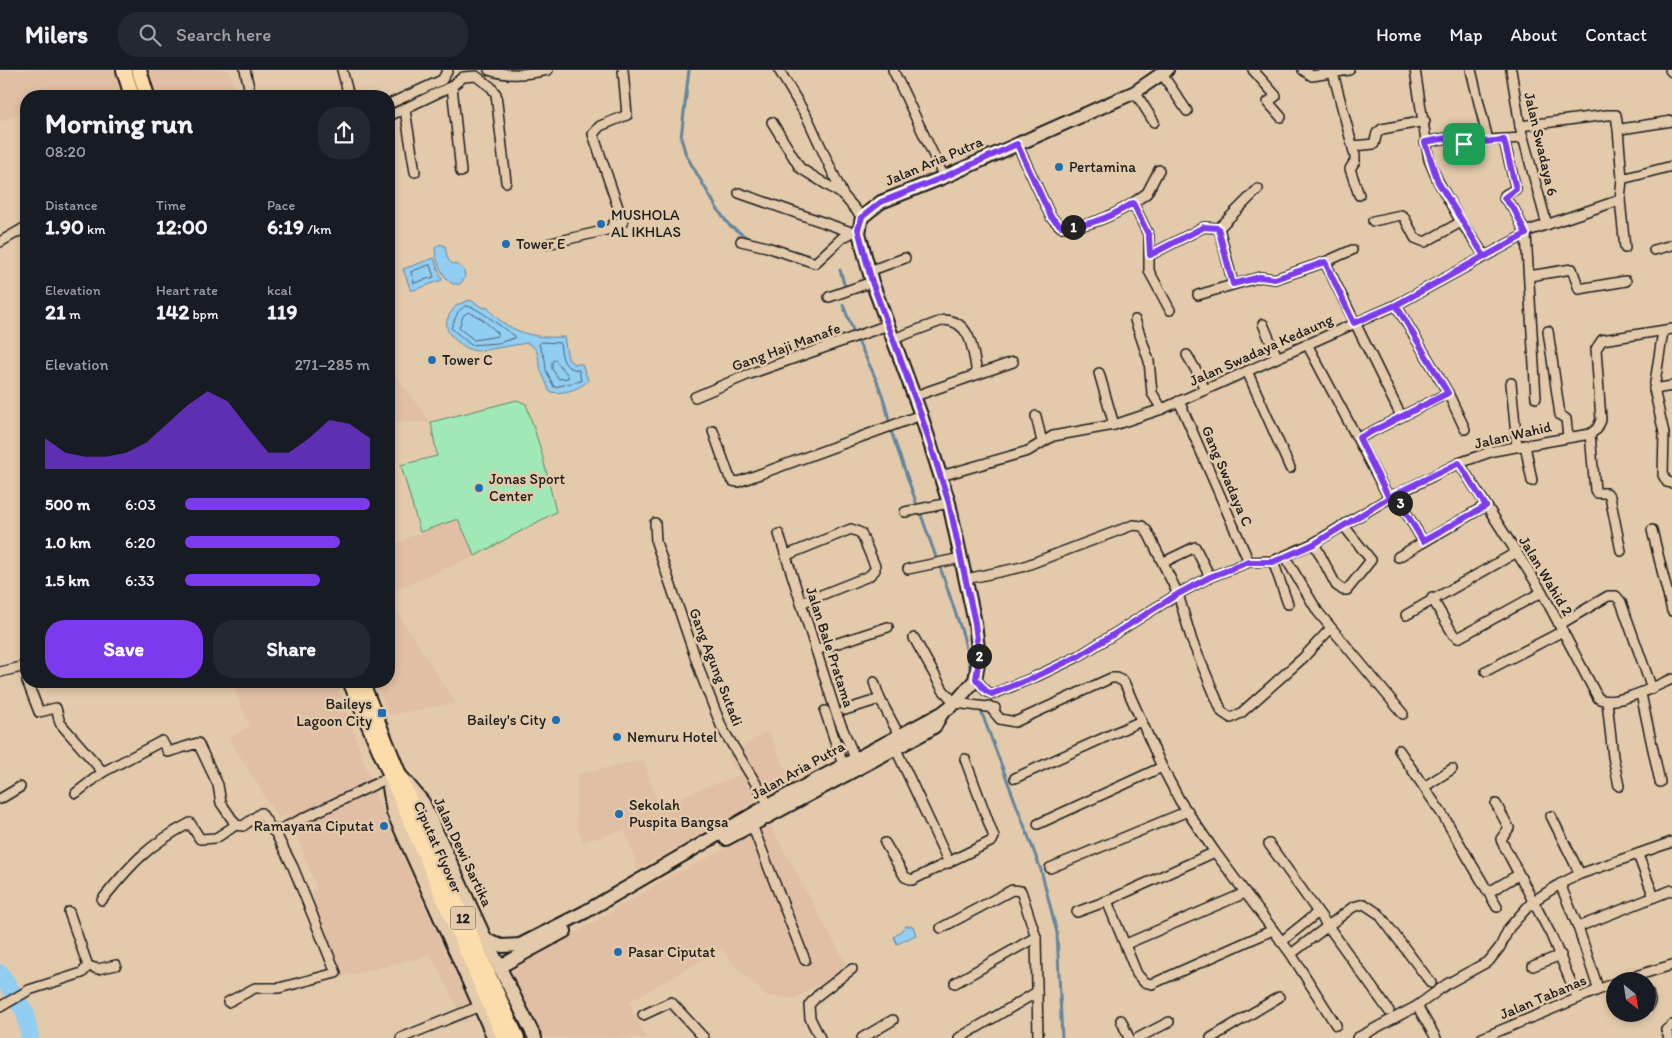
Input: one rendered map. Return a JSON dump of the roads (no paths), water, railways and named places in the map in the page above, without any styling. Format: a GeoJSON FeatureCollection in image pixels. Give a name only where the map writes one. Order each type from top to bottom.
{"type":"FeatureCollection","features":[{"type":"Feature","properties":{"kind":"highway"},"geometry":{"type":"LineString","coordinates":[[124,70],[130,90]]}},
{"type":"Feature","properties":{"kind":"highway"},"geometry":{"type":"LineString","coordinates":[[139,70],[144,90]]}},
{"type":"Feature","properties":{"kind":"highway","name":"Jalan Dewi Sartika"},"geometry":{"type":"LineString","coordinates":[[353,688],[393,777]]}},
{"type":"Feature","properties":{"kind":"highway","name":"Jalan Dewi Sartika"},"geometry":{"type":"LineString","coordinates":[[363,688],[393,777]]}},
{"type":"Feature","properties":{"kind":"highway","name":"Ciputat Flyover"},"geometry":{"type":"LineString","coordinates":[[393,777],[517,1038]]}},
{"type":"Feature","properties":{"kind":"highway","name":"Ciputat Flyover"},"geometry":{"type":"LineString","coordinates":[[405,800],[504,1038]]}},
{"type":"Feature","properties":{"kind":"main road","name":"Jalan Aria Putra"},"geometry":{"type":"LineString","coordinates":[[857,226],[889,197],[944,177],[1140,89],[1162,74]]}},
{"type":"Feature","properties":{"kind":"main road"},"geometry":{"type":"LineString","coordinates":[[857,226],[871,276],[915,396],[942,476],[949,503],[962,558],[979,657],[974,682]]}},
{"type":"Feature","properties":{"kind":"main road","name":"Jalan Aria Putra"},"geometry":{"type":"LineString","coordinates":[[499,966],[771,809],[895,740],[926,732],[935,726],[942,713],[955,703],[974,682]]}},
{"type":"Feature","properties":{"kind":"main road","name":"Jalan Aria Putra"},"geometry":{"type":"LineString","coordinates":[[486,940],[502,946],[520,945],[586,915],[752,825],[771,809],[842,765],[857,762]]}},
{"type":"Feature","properties":{"kind":"main road","name":"Jalan Dewi Sartika"},"geometry":{"type":"LineString","coordinates":[[494,1038],[392,812],[389,788],[393,777],[423,802],[486,940],[535,1038]]}},
{"type":"Feature","properties":{"kind":"street"},"geometry":{"type":"LineString","coordinates":[[245,70],[250,90]]}},
{"type":"Feature","properties":{"kind":"street"},"geometry":{"type":"LineString","coordinates":[[342,70],[347,90]]}},
{"type":"Feature","properties":{"kind":"street"},"geometry":{"type":"LineString","coordinates":[[395,101],[442,80],[448,70]]}},
{"type":"Feature","properties":{"kind":"street"},"geometry":{"type":"LineString","coordinates":[[489,70],[510,75],[548,70]]}},
{"type":"Feature","properties":{"kind":"street"},"geometry":{"type":"LineString","coordinates":[[547,244],[610,229],[613,224],[623,222],[593,134],[600,126],[627,115],[623,70]]}},
{"type":"Feature","properties":{"kind":"street"},"geometry":{"type":"LineString","coordinates":[[779,70],[808,119],[857,226]]}},
{"type":"Feature","properties":{"kind":"street"},"geometry":{"type":"LineString","coordinates":[[893,70],[944,177]]}},
{"type":"Feature","properties":{"kind":"street"},"geometry":{"type":"LineString","coordinates":[[1253,70],[1276,96],[1268,102],[1281,117]]}},
{"type":"Feature","properties":{"kind":"street"},"geometry":{"type":"LineString","coordinates":[[1303,70],[1312,76],[1349,70]]}},
{"type":"Feature","properties":{"kind":"street"},"geometry":{"type":"LineString","coordinates":[[1415,70],[1425,121],[1425,142],[1438,182],[1461,222],[1484,256]]}},
{"type":"Feature","properties":{"kind":"street"},"geometry":{"type":"LineString","coordinates":[[1471,70],[1488,140]]}},
{"type":"Feature","properties":{"kind":"street","name":"Jalan Swadaya 6"},"geometry":{"type":"LineString","coordinates":[[1511,70],[1520,126],[1547,225]]}},
{"type":"Feature","properties":{"kind":"street"},"geometry":{"type":"LineString","coordinates":[[1333,73],[1353,146],[1355,161],[1350,169],[1359,195]]}},
{"type":"Feature","properties":{"kind":"street"},"geometry":{"type":"LineString","coordinates":[[1162,74],[1187,111]]}},
{"type":"Feature","properties":{"kind":"street"},"geometry":{"type":"LineString","coordinates":[[395,114],[452,86],[463,77],[476,76],[491,87],[496,94],[506,182]]}},
{"type":"Feature","properties":{"kind":"street"},"geometry":{"type":"LineString","coordinates":[[452,86],[461,172]]}},
{"type":"Feature","properties":{"kind":"street"},"geometry":{"type":"LineString","coordinates":[[1140,89],[1154,122]]}},
{"type":"Feature","properties":{"kind":"street"},"geometry":{"type":"LineString","coordinates":[[405,110],[415,172]]}},
{"type":"Feature","properties":{"kind":"street"},"geometry":{"type":"LineString","coordinates":[[1520,126],[1607,115],[1618,118],[1622,179],[1620,200],[1625,248]]}},
{"type":"Feature","properties":{"kind":"street"},"geometry":{"type":"LineString","coordinates":[[1353,146],[1374,144],[1377,132],[1382,129],[1425,121]]}},
{"type":"Feature","properties":{"kind":"street"},"geometry":{"type":"LineString","coordinates":[[1618,129],[1630,129],[1672,121]]}},
{"type":"Feature","properties":{"kind":"street"},"geometry":{"type":"LineString","coordinates":[[772,122],[800,168],[843,195]]}},
{"type":"Feature","properties":{"kind":"street"},"geometry":{"type":"LineString","coordinates":[[1425,142],[1458,136],[1467,145],[1488,140],[1523,138]]}},
{"type":"Feature","properties":{"kind":"street"},"geometry":{"type":"LineString","coordinates":[[1504,140],[1516,189],[1504,198],[1514,209],[1526,233],[1536,398]]}},
{"type":"Feature","properties":{"kind":"street"},"geometry":{"type":"LineString","coordinates":[[1017,144],[1051,217],[1061,226],[1078,228],[1133,203],[1148,193],[1159,170]]}},
{"type":"Feature","properties":{"kind":"street"},"geometry":{"type":"LineString","coordinates":[[1622,179],[1672,166]]}},
{"type":"Feature","properties":{"kind":"street"},"geometry":{"type":"LineString","coordinates":[[1150,255],[1204,227],[1218,228],[1258,189]]}},
{"type":"Feature","properties":{"kind":"street"},"geometry":{"type":"LineString","coordinates":[[740,193],[857,226]]}},
{"type":"Feature","properties":{"kind":"street","name":"Jalan Swadaya Kedaung"},"geometry":{"type":"LineString","coordinates":[[942,476],[1028,450],[1053,436],[1114,425],[1162,409],[1396,305],[1526,233],[1620,200]]}},
{"type":"Feature","properties":{"kind":"street"},"geometry":{"type":"LineString","coordinates":[[1133,203],[1149,236],[1149,271],[1170,310]]}},
{"type":"Feature","properties":{"kind":"street"},"geometry":{"type":"LineString","coordinates":[[1373,222],[1401,215],[1404,217],[1415,238],[1425,242],[1461,222]]}},
{"type":"Feature","properties":{"kind":"street"},"geometry":{"type":"LineString","coordinates":[[742,241],[767,246],[815,263],[857,226]]}},
{"type":"Feature","properties":{"kind":"street"},"geometry":{"type":"LineString","coordinates":[[1218,228],[1233,284]]}},
{"type":"Feature","properties":{"kind":"street"},"geometry":{"type":"LineString","coordinates":[[0,242],[20,230]]}},
{"type":"Feature","properties":{"kind":"street"},"geometry":{"type":"LineString","coordinates":[[1654,250],[1672,245]]}},
{"type":"Feature","properties":{"kind":"street"},"geometry":{"type":"LineString","coordinates":[[1198,296],[1260,277],[1275,279],[1325,262],[1352,250]]}},
{"type":"Feature","properties":{"kind":"street"},"geometry":{"type":"LineString","coordinates":[[829,297],[905,258]]}},
{"type":"Feature","properties":{"kind":"street"},"geometry":{"type":"LineString","coordinates":[[1325,262],[1401,416]]}},
{"type":"Feature","properties":{"kind":"street"},"geometry":{"type":"LineString","coordinates":[[1529,276],[1572,269],[1579,289],[1626,281]]}},
{"type":"Feature","properties":{"kind":"street"},"geometry":{"type":"LineString","coordinates":[[1396,305],[1448,393],[1466,429]]}},
{"type":"Feature","properties":{"kind":"street"},"geometry":{"type":"LineString","coordinates":[[893,339],[944,320],[962,325],[968,335],[977,374]]}},
{"type":"Feature","properties":{"kind":"street"},"geometry":{"type":"LineString","coordinates":[[1135,320],[1148,360],[1152,392],[1162,409]]}},
{"type":"Feature","properties":{"kind":"street"},"geometry":{"type":"LineString","coordinates":[[1264,324],[1277,358]]}},
{"type":"Feature","properties":{"kind":"street","name":"Gang Haji Manafe"},"geometry":{"type":"LineString","coordinates":[[695,397],[747,375],[888,325]]}},
{"type":"Feature","properties":{"kind":"street"},"geometry":{"type":"LineString","coordinates":[[1621,550],[1610,496],[1607,493],[1597,493],[1595,490],[1590,434],[1596,429],[1601,420],[1596,349],[1602,340],[1667,330],[1654,389],[1664,433],[1663,475],[1666,482],[1672,483]]}},
{"type":"Feature","properties":{"kind":"street"},"geometry":{"type":"LineString","coordinates":[[1548,331],[1560,415],[1566,419],[1568,437]]}},
{"type":"Feature","properties":{"kind":"street"},"geometry":{"type":"LineString","coordinates":[[1307,344],[1392,496],[1423,541]]}},
{"type":"Feature","properties":{"kind":"street"},"geometry":{"type":"LineString","coordinates":[[1186,355],[1197,372],[1205,390]]}},
{"type":"Feature","properties":{"kind":"street"},"geometry":{"type":"LineString","coordinates":[[915,396],[1013,362]]}},
{"type":"Feature","properties":{"kind":"street"},"geometry":{"type":"LineString","coordinates":[[1247,371],[1290,468]]}},
{"type":"Feature","properties":{"kind":"street"},"geometry":{"type":"LineString","coordinates":[[1099,374],[1114,425]]}},
{"type":"Feature","properties":{"kind":"street"},"geometry":{"type":"LineString","coordinates":[[1511,383],[1521,446],[1532,481]]}},
{"type":"Feature","properties":{"kind":"street"},"geometry":{"type":"LineString","coordinates":[[1654,389],[1672,386]]}},
{"type":"Feature","properties":{"kind":"street"},"geometry":{"type":"LineString","coordinates":[[1359,438],[1448,393]]}},
{"type":"Feature","properties":{"kind":"street","name":"Gang Swadaya C"},"geometry":{"type":"LineString","coordinates":[[1179,401],[1249,562]]}},
{"type":"Feature","properties":{"kind":"street"},"geometry":{"type":"LineString","coordinates":[[713,432],[729,476],[733,481],[738,482],[921,415]]}},
{"type":"Feature","properties":{"kind":"street"},"geometry":{"type":"LineString","coordinates":[[1036,416],[1042,442]]}},
{"type":"Feature","properties":{"kind":"street","name":"Jalan Wahid"},"geometry":{"type":"LineString","coordinates":[[974,682],[992,694],[1035,677],[1079,656],[1178,594],[1210,577],[1249,562],[1273,562],[1314,544],[1392,496],[1459,463],[1493,451],[1590,434]]}},
{"type":"Feature","properties":{"kind":"street","name":"Jalan Wahid 2"},"geometry":{"type":"LineString","coordinates":[[1459,463],[1542,592],[1593,693],[1602,701],[1607,701]]}},
{"type":"Feature","properties":{"kind":"street"},"geometry":{"type":"LineString","coordinates":[[905,512],[949,503]]}},
{"type":"Feature","properties":{"kind":"street"},"geometry":{"type":"LineString","coordinates":[[1398,557],[1486,506]]}},
{"type":"Feature","properties":{"kind":"street","name":"Gang Agung Sutadi"},"geometry":{"type":"LineString","coordinates":[[655,523],[656,542],[722,728],[771,809]]}},
{"type":"Feature","properties":{"kind":"street"},"geometry":{"type":"LineString","coordinates":[[966,579],[1022,567],[1138,525],[1147,531],[1164,562],[1178,594],[1192,641],[1215,696],[1222,712],[1231,718],[1241,713],[1302,658],[1330,628]]}},
{"type":"Feature","properties":{"kind":"street"},"geometry":{"type":"LineString","coordinates":[[1314,544],[1336,585],[1347,590],[1370,560],[1344,526]]}},
{"type":"Feature","properties":{"kind":"street"},"geometry":{"type":"LineString","coordinates":[[787,555],[851,529],[858,530],[861,533],[875,566],[875,570],[870,576],[801,603]]}},
{"type":"Feature","properties":{"kind":"street"},"geometry":{"type":"LineString","coordinates":[[1652,530],[1672,611]]}},
{"type":"Feature","properties":{"kind":"street","name":"Jalan Bale Pratama"},"geometry":{"type":"LineString","coordinates":[[779,534],[836,713],[857,762]]}},
{"type":"Feature","properties":{"kind":"street"},"geometry":{"type":"LineString","coordinates":[[1164,562],[1195,547],[1210,577]]}},
{"type":"Feature","properties":{"kind":"street"},"geometry":{"type":"LineString","coordinates":[[1406,615],[1432,598],[1517,552]]}},
{"type":"Feature","properties":{"kind":"street"},"geometry":{"type":"LineString","coordinates":[[1285,556],[1302,587],[1330,628],[1403,714]]}},
{"type":"Feature","properties":{"kind":"street"},"geometry":{"type":"LineString","coordinates":[[908,569],[962,558]]}},
{"type":"Feature","properties":{"kind":"street"},"geometry":{"type":"LineString","coordinates":[[1273,562],[1288,604]]}},
{"type":"Feature","properties":{"kind":"street"},"geometry":{"type":"LineString","coordinates":[[1432,598],[1457,638],[1542,592]]}},
{"type":"Feature","properties":{"kind":"street"},"geometry":{"type":"LineString","coordinates":[[1486,672],[1561,628],[1608,596],[1616,596],[1621,602],[1652,689]]}},
{"type":"Feature","properties":{"kind":"street"},"geometry":{"type":"LineString","coordinates":[[816,650],[888,627]]}},
{"type":"Feature","properties":{"kind":"street"},"geometry":{"type":"LineString","coordinates":[[914,638],[943,690],[955,703],[989,706],[998,710],[1010,722],[1015,722],[1112,678],[1117,678],[1124,682],[1162,767],[1188,812],[1215,852],[1291,954],[1336,1025]]}},
{"type":"Feature","properties":{"kind":"street"},"geometry":{"type":"LineString","coordinates":[[0,672],[20,668]]}},
{"type":"Feature","properties":{"kind":"street"},"geometry":{"type":"LineString","coordinates":[[1619,786],[1613,757],[1607,701],[1640,694],[1672,679]]}},
{"type":"Feature","properties":{"kind":"street"},"geometry":{"type":"LineString","coordinates":[[874,682],[895,740],[949,863]]}},
{"type":"Feature","properties":{"kind":"street"},"geometry":{"type":"LineString","coordinates":[[29,688],[39,712],[56,708],[60,723],[103,772]]}},
{"type":"Feature","properties":{"kind":"street"},"geometry":{"type":"LineString","coordinates":[[1640,694],[1660,782]]}},
{"type":"Feature","properties":{"kind":"street"},"geometry":{"type":"LineString","coordinates":[[845,710],[880,699]]}},
{"type":"Feature","properties":{"kind":"street"},"geometry":{"type":"LineString","coordinates":[[825,711],[842,765]]}},
{"type":"Feature","properties":{"kind":"street"},"geometry":{"type":"LineString","coordinates":[[1015,778],[1141,721]]}},
{"type":"Feature","properties":{"kind":"street"},"geometry":{"type":"LineString","coordinates":[[76,793],[103,772],[162,741],[168,752],[198,743],[218,785],[221,803],[236,825]]}},
{"type":"Feature","properties":{"kind":"street"},"geometry":{"type":"LineString","coordinates":[[1399,750],[1424,787],[1497,907]]}},
{"type":"Feature","properties":{"kind":"street"},"geometry":{"type":"LineString","coordinates":[[884,843],[905,877],[910,880],[992,841],[994,837],[964,759]]}},
{"type":"Feature","properties":{"kind":"street"},"geometry":{"type":"LineString","coordinates":[[1038,824],[1162,767]]}},
{"type":"Feature","properties":{"kind":"street"},"geometry":{"type":"LineString","coordinates":[[1424,787],[1452,769]]}},
{"type":"Feature","properties":{"kind":"street"},"geometry":{"type":"LineString","coordinates":[[275,832],[393,777]]}},
{"type":"Feature","properties":{"kind":"street"},"geometry":{"type":"LineString","coordinates":[[0,799],[20,787]]}},
{"type":"Feature","properties":{"kind":"street"},"geometry":{"type":"LineString","coordinates":[[1496,804],[1509,828],[1501,839],[1560,955],[1577,997]]}},
{"type":"Feature","properties":{"kind":"street"},"geometry":{"type":"LineString","coordinates":[[1050,868],[1188,812]]}},
{"type":"Feature","properties":{"kind":"street"},"geometry":{"type":"LineString","coordinates":[[102,900],[144,852],[164,837],[190,823],[200,839],[216,838],[236,825],[243,826],[261,813],[275,832],[293,867],[336,973],[279,988],[254,988],[228,1002]]}},
{"type":"Feature","properties":{"kind":"street"},"geometry":{"type":"LineString","coordinates":[[1551,816],[1580,874]]}},
{"type":"Feature","properties":{"kind":"street"},"geometry":{"type":"LineString","coordinates":[[752,825],[805,960]]}},
{"type":"Feature","properties":{"kind":"street"},"geometry":{"type":"LineString","coordinates":[[1357,1038],[1417,1006],[1447,984],[1489,961],[1500,947],[1509,928],[1532,902],[1560,884],[1580,874],[1672,842]]}},
{"type":"Feature","properties":{"kind":"street"},"geometry":{"type":"LineString","coordinates":[[1269,844],[1389,1011]]}},
{"type":"Feature","properties":{"kind":"street"},"geometry":{"type":"LineString","coordinates":[[1077,912],[1107,901],[1215,852]]}},
{"type":"Feature","properties":{"kind":"street"},"geometry":{"type":"LineString","coordinates":[[1638,855],[1654,897]]}},
{"type":"Feature","properties":{"kind":"street"},"geometry":{"type":"LineString","coordinates":[[1489,892],[1518,875]]}},
{"type":"Feature","properties":{"kind":"street"},"geometry":{"type":"LineString","coordinates":[[1560,884],[1578,927],[1598,988]]}},
{"type":"Feature","properties":{"kind":"street"},"geometry":{"type":"LineString","coordinates":[[941,928],[1016,889],[1023,894],[1036,937],[1038,1038]]}},
{"type":"Feature","properties":{"kind":"street"},"geometry":{"type":"LineString","coordinates":[[1126,944],[1245,893]]}},
{"type":"Feature","properties":{"kind":"street"},"geometry":{"type":"LineString","coordinates":[[1578,927],[1654,897],[1671,893]]}},
{"type":"Feature","properties":{"kind":"street"},"geometry":{"type":"LineString","coordinates":[[1107,901],[1138,974],[1144,982],[1152,984],[1273,930]]}},
{"type":"Feature","properties":{"kind":"street"},"geometry":{"type":"LineString","coordinates":[[1291,954],[1360,904],[1367,905],[1379,914],[1431,983]]}},
{"type":"Feature","properties":{"kind":"street"},"geometry":{"type":"LineString","coordinates":[[69,912],[88,966]]}},
{"type":"Feature","properties":{"kind":"street"},"geometry":{"type":"LineString","coordinates":[[1281,942],[1317,913]]}},
{"type":"Feature","properties":{"kind":"street"},"geometry":{"type":"LineString","coordinates":[[955,983],[1036,937]]}},
{"type":"Feature","properties":{"kind":"street"},"geometry":{"type":"LineString","coordinates":[[1533,966],[1560,955]]}},
{"type":"Feature","properties":{"kind":"street"},"geometry":{"type":"LineString","coordinates":[[88,966],[98,969],[116,965]]}},
{"type":"Feature","properties":{"kind":"street"},"geometry":{"type":"LineString","coordinates":[[1656,972],[1672,965]]}},
{"type":"Feature","properties":{"kind":"street"},"geometry":{"type":"LineString","coordinates":[[0,1007],[16,998],[82,973],[88,966]]}},
{"type":"Feature","properties":{"kind":"street"},"geometry":{"type":"LineString","coordinates":[[820,1038],[808,1010],[809,1005],[818,995],[852,969]]}},
{"type":"Feature","properties":{"kind":"street","name":"Jalan Tabanas"},"geometry":{"type":"LineString","coordinates":[[1482,1038],[1606,986]]}},
{"type":"Feature","properties":{"kind":"street"},"geometry":{"type":"LineString","coordinates":[[959,1038],[1037,992]]}},
{"type":"Feature","properties":{"kind":"street"},"geometry":{"type":"LineString","coordinates":[[1211,1038],[1280,997]]}},
{"type":"Feature","properties":{"kind":"street"},"geometry":{"type":"LineString","coordinates":[[643,1014],[671,1002],[704,1038]]}},
{"type":"Feature","properties":{"kind":"street"},"geometry":{"type":"LineString","coordinates":[[401,1038],[425,1034],[480,1006]]}},
{"type":"Feature","properties":{"kind":"street"},"geometry":{"type":"LineString","coordinates":[[1417,1006],[1436,1038]]}},
{"type":"Feature","properties":{"kind":"street"},"geometry":{"type":"LineString","coordinates":[[862,1038],[893,1020]]}},
{"type":"Feature","properties":{"kind":"street"},"geometry":{"type":"LineString","coordinates":[[1121,1020],[1130,1038]]}},
{"type":"Feature","properties":{"kind":"street"},"geometry":{"type":"LineString","coordinates":[[1138,1038],[1169,1022]]}},
{"type":"Feature","properties":{"kind":"street"},"geometry":{"type":"LineString","coordinates":[[1669,1038],[1666,1030],[1672,1025]]}},
{"type":"Feature","properties":{"kind":"water"},"geometry":{"type":"Polygon","coordinates":[[[440,244],[445,246],[449,261],[464,270],[465,278],[460,284],[453,284],[449,281],[440,268],[435,248],[440,244]]]}},
{"type":"Feature","properties":{"kind":"water"},"geometry":{"type":"Polygon","coordinates":[[[434,258],[442,280],[411,291],[403,269],[434,258]]]}},
{"type":"Feature","properties":{"kind":"water"},"geometry":{"type":"Polygon","coordinates":[[[470,300],[482,307],[488,308],[504,323],[522,332],[543,337],[564,337],[568,359],[574,364],[582,364],[588,380],[575,389],[558,393],[549,391],[540,369],[537,352],[527,343],[479,351],[463,346],[449,333],[447,319],[457,305],[470,300]]]}},
{"type":"Feature","properties":{"kind":"water"},"geometry":{"type":"Polygon","coordinates":[[[906,926],[913,926],[916,935],[897,944],[894,937],[906,926]]]}},
{"type":"Feature","properties":{"kind":"waterway"},"geometry":{"type":"LineString","coordinates":[[689,70],[681,138],[686,155],[718,210],[729,225],[746,237],[816,258]]}},
{"type":"Feature","properties":{"kind":"waterway"},"geometry":{"type":"LineString","coordinates":[[840,270],[845,287]]}},
{"type":"Feature","properties":{"kind":"waterway"},"geometry":{"type":"LineString","coordinates":[[843,305],[853,330]]}},
{"type":"Feature","properties":{"kind":"waterway"},"geometry":{"type":"LineString","coordinates":[[857,339],[880,389],[889,421]]}},
{"type":"Feature","properties":{"kind":"waterway"},"geometry":{"type":"LineString","coordinates":[[891,431],[916,502]]}},
{"type":"Feature","properties":{"kind":"waterway"},"geometry":{"type":"LineString","coordinates":[[920,512],[937,560]]}},
{"type":"Feature","properties":{"kind":"waterway"},"geometry":{"type":"LineString","coordinates":[[940,567],[963,635],[971,672]]}},
{"type":"Feature","properties":{"kind":"waterway"},"geometry":{"type":"LineString","coordinates":[[981,711],[1041,870],[1057,933],[1062,1038]]}},
{"type":"Feature","properties":{"kind":"waterway"},"geometry":{"type":"LineString","coordinates":[[0,973],[25,1012],[30,1038]]}},
{"type":"Feature","properties":{"kind":"place","name":"Pertamina"},"geometry":{"type":"Point","coordinates":[1059,167]}},
{"type":"Feature","properties":{"kind":"place","name":"MUSHOLA AL IKHLAS"},"geometry":{"type":"Point","coordinates":[601,224]}},
{"type":"Feature","properties":{"kind":"place","name":"Tower E"},"geometry":{"type":"Point","coordinates":[506,244]}},
{"type":"Feature","properties":{"kind":"place","name":"Tower C"},"geometry":{"type":"Point","coordinates":[432,360]}},
{"type":"Feature","properties":{"kind":"place","name":"Jonas Sport Center"},"geometry":{"type":"Point","coordinates":[479,488]}},
{"type":"Feature","properties":{"kind":"place","name":"Baileys Lagoon City"},"geometry":{"type":"Point","coordinates":[382,713]}},
{"type":"Feature","properties":{"kind":"place","name":"Bailey's City"},"geometry":{"type":"Point","coordinates":[556,720]}},
{"type":"Feature","properties":{"kind":"place","name":"Nemuru Hotel"},"geometry":{"type":"Point","coordinates":[617,737]}},
{"type":"Feature","properties":{"kind":"place","name":"Sekolah Puspita Bangsa"},"geometry":{"type":"Point","coordinates":[619,814]}},
{"type":"Feature","properties":{"kind":"place","name":"Ramayana Ciputat"},"geometry":{"type":"Point","coordinates":[384,826]}},
{"type":"Feature","properties":{"kind":"place","name":"Pasar Ciputat"},"geometry":{"type":"Point","coordinates":[618,952]}}]}
